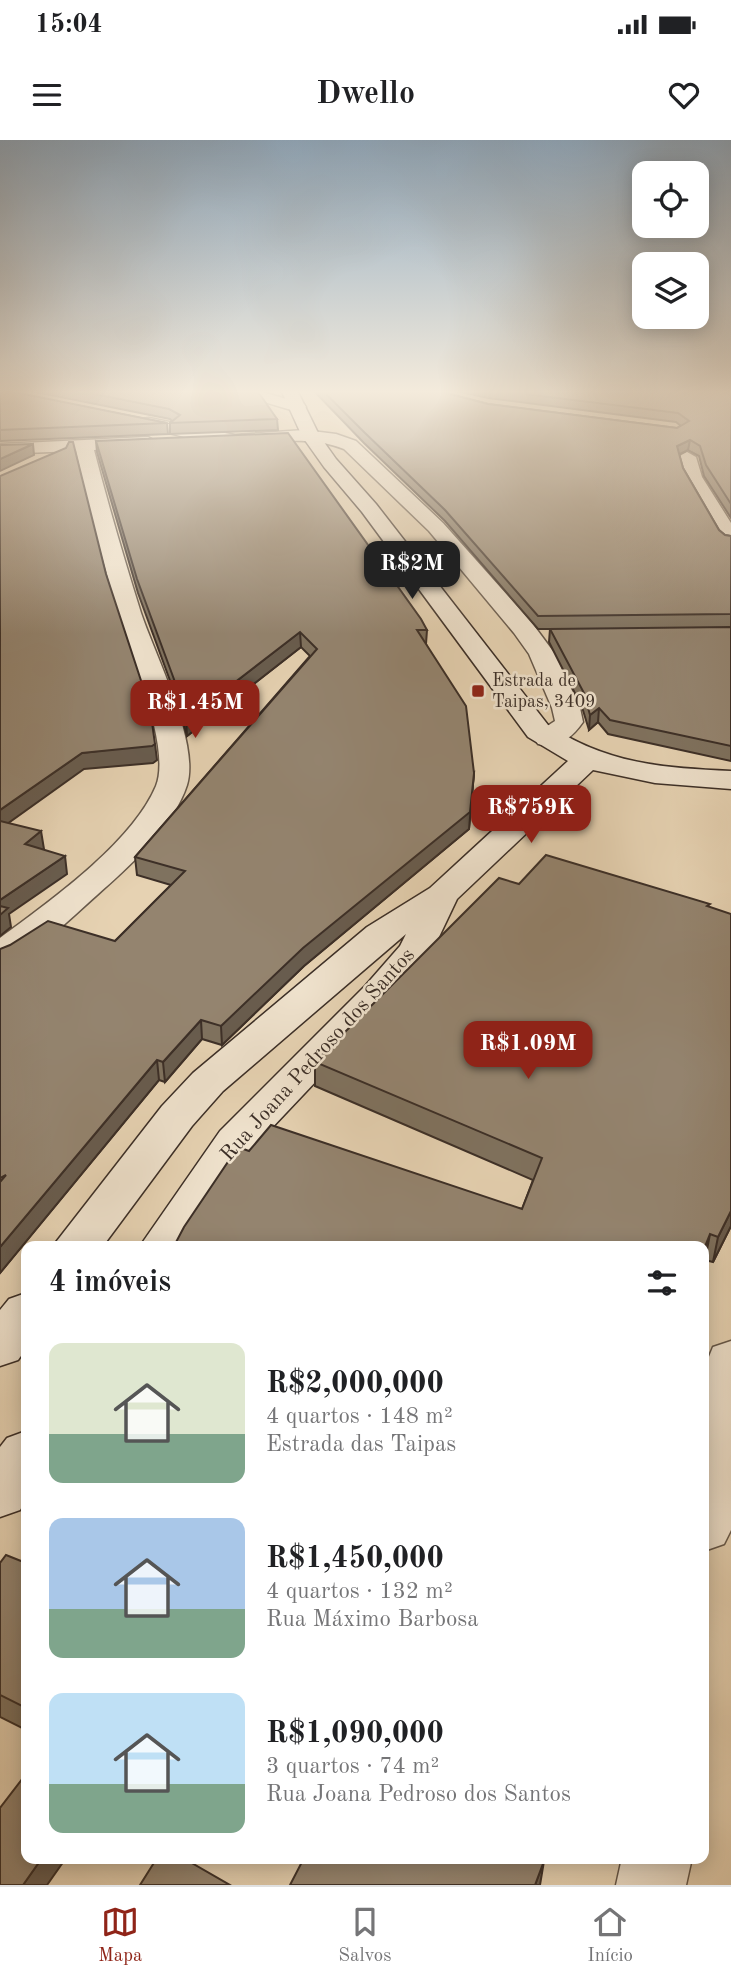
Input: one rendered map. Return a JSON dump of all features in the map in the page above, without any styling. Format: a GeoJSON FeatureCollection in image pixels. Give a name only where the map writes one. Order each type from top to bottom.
{"type":"FeatureCollection","features":[{"type":"Feature","properties":{"kind":"street"},"geometry":{"type":"LineString","coordinates":[[0,955],[60,911],[132,843],[165,799],[172,782],[174,763],[170,735],[130,616],[87,471]]}},
{"type":"Feature","properties":{"kind":"street"},"geometry":{"type":"LineString","coordinates":[[338,471],[520,709],[548,738],[587,759],[656,774],[731,780]]}},
{"type":"Feature","properties":{"kind":"street"},"geometry":{"type":"LineString","coordinates":[[380,471],[436,527],[542,654],[569,716],[569,722],[562,731],[548,738]]}},
{"type":"Feature","properties":{"kind":"street"},"geometry":{"type":"LineString","coordinates":[[691,471],[731,540]]}},
{"type":"Feature","properties":{"kind":"street","name":"Rua Joana Pedroso dos Santos"},"geometry":{"type":"LineString","coordinates":[[81,1241],[152,1147],[208,1083],[380,935],[442,895],[587,759]]}},
{"type":"Feature","properties":{"kind":"street","name":"Rua Joana Pedroso dos Santos"},"geometry":{"type":"LineString","coordinates":[[167,1241],[234,1141],[378,994],[416,950],[442,895]]}},
{"type":"Feature","properties":{"kind":"street"},"geometry":{"type":"LineString","coordinates":[[0,1346],[21,1319]]}},
{"type":"Feature","properties":{"kind":"street"},"geometry":{"type":"LineString","coordinates":[[709,1485],[714,1444],[731,1361]]}},
{"type":"Feature","properties":{"kind":"street"},"geometry":{"type":"LineString","coordinates":[[0,1493],[21,1462]]}},
{"type":"Feature","properties":{"kind":"street"},"geometry":{"type":"LineString","coordinates":[[651,1885],[656,1864]]}},
{"type":"Feature","properties":{"kind":"building"},"geometry":{"type":"Polygon","coordinates":[[[11,471],[80,471],[106,574],[150,708],[155,744],[82,753],[0,810],[0,476],[11,471]]]}},
{"type":"Feature","properties":{"kind":"building"},"geometry":{"type":"Polygon","coordinates":[[[105,471],[315,471],[421,619],[427,630],[417,630],[466,706],[474,773],[470,812],[303,948],[221,1026],[201,1020],[163,1062],[157,1060],[0,1247],[0,1182],[6,1175],[0,1178],[0,949],[48,921],[115,941],[185,871],[135,857],[317,649],[300,632],[186,720],[137,579],[105,471]]]}},
{"type":"Feature","properties":{"kind":"building"},"geometry":{"type":"Polygon","coordinates":[[[405,471],[685,471],[719,530],[731,536],[731,614],[538,616],[445,510],[405,471]]]}},
{"type":"Feature","properties":{"kind":"building"},"geometry":{"type":"Polygon","coordinates":[[[710,471],[731,471],[731,504],[710,471]]]}},
{"type":"Feature","properties":{"kind":"building"},"geometry":{"type":"Polygon","coordinates":[[[731,627],[731,746],[610,720],[599,708],[590,715],[584,693],[550,629],[731,627]]]}},
{"type":"Feature","properties":{"kind":"building"},"geometry":{"type":"Polygon","coordinates":[[[0,821],[41,831],[25,844],[65,856],[0,900],[0,821]]]}},
{"type":"Feature","properties":{"kind":"building"},"geometry":{"type":"Polygon","coordinates":[[[546,855],[710,904],[707,906],[731,914],[731,1211],[718,1237],[710,1234],[707,1241],[177,1241],[238,1147],[249,1151],[271,1125],[522,1209],[542,1158],[315,1062],[499,878],[519,884],[546,855]]]}},
{"type":"Feature","properties":{"kind":"building"},"geometry":{"type":"Polygon","coordinates":[[[0,906],[8,908],[0,915],[0,906]]]}},
{"type":"Feature","properties":{"kind":"building"},"geometry":{"type":"Polygon","coordinates":[[[6,1555],[21,1561],[21,1706],[0,1695],[0,1563],[6,1555]]]}},
{"type":"Feature","properties":{"kind":"building"},"geometry":{"type":"Polygon","coordinates":[[[21,1781],[21,1864],[38,1864],[23,1885],[0,1885],[0,1808],[21,1781]]]}},
{"type":"Feature","properties":{"kind":"building"},"geometry":{"type":"Polygon","coordinates":[[[153,1864],[193,1864],[230,1885],[140,1885],[153,1864]]]}},
{"type":"Feature","properties":{"kind":"building"},"geometry":{"type":"Polygon","coordinates":[[[301,1864],[543,1864],[535,1885],[290,1885],[301,1864]]]}},
{"type":"Feature","properties":{"kind":"place","name":"Estrada de Taipas, 3409"},"geometry":{"type":"Point","coordinates":[478,691]}}]}
